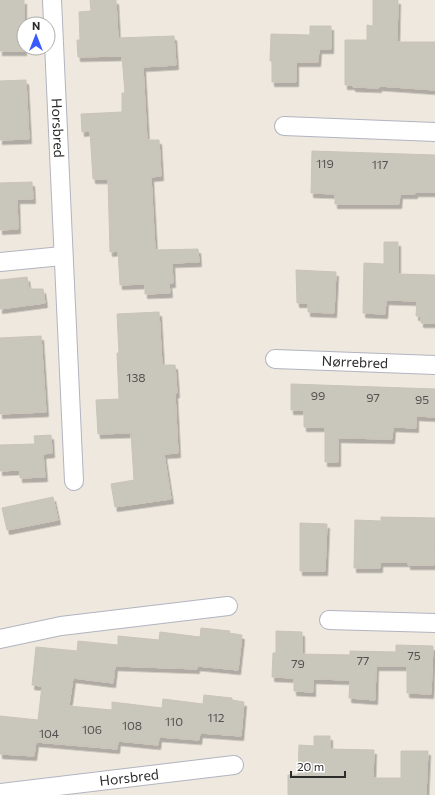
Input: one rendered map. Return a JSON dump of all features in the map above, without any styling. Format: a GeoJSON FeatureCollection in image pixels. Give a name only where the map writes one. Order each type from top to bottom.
{"type":"FeatureCollection","features":[{"type":"Feature","properties":{"kind":"street","name":"Horsbred"},"geometry":{"type":"LineString","coordinates":[[52,0],[62,256],[74,481]]}},
{"type":"Feature","properties":{"kind":"street"},"geometry":{"type":"LineString","coordinates":[[284,126],[435,132]]}},
{"type":"Feature","properties":{"kind":"street"},"geometry":{"type":"LineString","coordinates":[[0,262],[62,256]]}},
{"type":"Feature","properties":{"kind":"street","name":"Nørrebred"},"geometry":{"type":"LineString","coordinates":[[275,359],[435,365]]}},
{"type":"Feature","properties":{"kind":"street"},"geometry":{"type":"LineString","coordinates":[[0,639],[61,626],[228,606]]}},
{"type":"Feature","properties":{"kind":"street"},"geometry":{"type":"LineString","coordinates":[[329,620],[435,623]]}},
{"type":"Feature","properties":{"kind":"street","name":"Horsbred"},"geometry":{"type":"LineString","coordinates":[[0,793],[234,765]]}},
{"type":"Feature","properties":{"kind":"building"},"geometry":{"type":"Polygon","coordinates":[[[0,0],[24,0],[24,16],[16,16],[16,51],[0,51],[0,0]]]}},
{"type":"Feature","properties":{"kind":"building"},"geometry":{"type":"Polygon","coordinates":[[[90,0],[116,0],[118,38],[174,36],[176,65],[143,67],[147,140],[159,140],[161,176],[151,177],[155,250],[198,249],[199,262],[172,263],[173,283],[169,283],[170,293],[145,294],[145,284],[120,285],[118,251],[110,252],[108,179],[93,179],[90,131],[82,132],[81,114],[122,112],[122,93],[125,93],[122,56],[78,57],[77,40],[80,40],[79,12],[91,11],[90,0]]]}},
{"type":"Feature","properties":{"kind":"building"},"geometry":{"type":"Polygon","coordinates":[[[373,0],[398,0],[397,42],[435,42],[435,90],[379,86],[379,88],[353,87],[353,85],[345,85],[345,40],[367,40],[367,25],[373,26],[373,0]]]}},
{"type":"Feature","properties":{"kind":"building"},"geometry":{"type":"Polygon","coordinates":[[[310,26],[331,26],[331,49],[319,49],[318,62],[296,62],[296,82],[272,82],[272,61],[270,61],[271,34],[310,35],[310,26]]]}},
{"type":"Feature","properties":{"kind":"building"},"geometry":{"type":"Polygon","coordinates":[[[26,80],[29,139],[0,140],[0,81],[26,80]]]}},
{"type":"Feature","properties":{"kind":"building"},"geometry":{"type":"Polygon","coordinates":[[[312,151],[435,155],[435,192],[400,194],[399,204],[335,204],[335,194],[311,193],[312,151]]]}},
{"type":"Feature","properties":{"kind":"building"},"geometry":{"type":"Polygon","coordinates":[[[32,182],[33,199],[17,199],[18,229],[0,230],[0,183],[32,182]]]}},
{"type":"Feature","properties":{"kind":"building"},"geometry":{"type":"Polygon","coordinates":[[[384,242],[398,242],[398,274],[435,275],[435,323],[421,323],[421,316],[416,316],[417,301],[386,300],[385,314],[363,313],[364,263],[384,264],[384,242]]]}},
{"type":"Feature","properties":{"kind":"building"},"geometry":{"type":"Polygon","coordinates":[[[296,270],[336,272],[334,313],[308,312],[308,303],[297,303],[296,270]]]}},
{"type":"Feature","properties":{"kind":"building"},"geometry":{"type":"Polygon","coordinates":[[[27,277],[29,289],[43,289],[45,303],[0,309],[0,280],[27,277]]]}},
{"type":"Feature","properties":{"kind":"building"},"geometry":{"type":"Polygon","coordinates":[[[159,312],[162,365],[175,365],[177,393],[175,394],[178,453],[164,454],[171,499],[115,507],[111,484],[134,480],[131,433],[98,434],[96,400],[119,399],[117,314],[159,312]]]}},
{"type":"Feature","properties":{"kind":"building"},"geometry":{"type":"Polygon","coordinates":[[[41,336],[46,412],[0,414],[0,338],[41,336]]]}},
{"type":"Feature","properties":{"kind":"building"},"geometry":{"type":"Polygon","coordinates":[[[291,384],[435,389],[435,417],[416,416],[416,428],[393,427],[392,439],[338,438],[338,462],[325,462],[325,427],[304,427],[304,410],[291,410],[291,384]]]}},
{"type":"Feature","properties":{"kind":"building"},"geometry":{"type":"Polygon","coordinates":[[[51,435],[52,453],[43,454],[45,477],[20,478],[20,470],[0,471],[0,445],[35,444],[34,436],[51,435]]]}},
{"type":"Feature","properties":{"kind":"building"},"geometry":{"type":"Polygon","coordinates":[[[53,497],[58,520],[7,530],[2,508],[53,497]]]}},
{"type":"Feature","properties":{"kind":"building"},"geometry":{"type":"Polygon","coordinates":[[[381,517],[435,518],[434,565],[408,565],[408,562],[380,562],[380,568],[354,568],[355,520],[381,521],[381,517]]]}},
{"type":"Feature","properties":{"kind":"building"},"geometry":{"type":"Polygon","coordinates":[[[300,523],[327,524],[325,571],[300,571],[300,523]]]}},
{"type":"Feature","properties":{"kind":"building"},"geometry":{"type":"Polygon","coordinates":[[[201,628],[230,631],[229,633],[242,635],[238,670],[197,666],[197,669],[115,666],[113,683],[73,678],[69,706],[112,710],[112,702],[162,708],[163,699],[203,704],[204,695],[232,698],[232,700],[244,702],[241,736],[200,733],[199,740],[159,737],[158,745],[118,741],[117,749],[36,742],[34,756],[0,754],[0,716],[38,720],[42,686],[32,685],[36,647],[77,651],[78,641],[118,645],[118,636],[159,640],[160,632],[200,637],[201,628]]]}},
{"type":"Feature","properties":{"kind":"building"},"geometry":{"type":"Polygon","coordinates":[[[276,631],[302,632],[302,654],[350,655],[350,651],[396,652],[396,645],[433,646],[431,694],[407,693],[407,666],[376,666],[375,700],[349,698],[350,680],[313,679],[313,692],[294,691],[294,678],[272,677],[273,653],[276,653],[276,631]]]}},
{"type":"Feature","properties":{"kind":"building"},"geometry":{"type":"Polygon","coordinates":[[[314,736],[330,736],[330,749],[374,750],[373,778],[401,778],[401,751],[428,751],[426,795],[288,795],[288,775],[298,775],[299,745],[314,746],[314,736]]]}}]}
